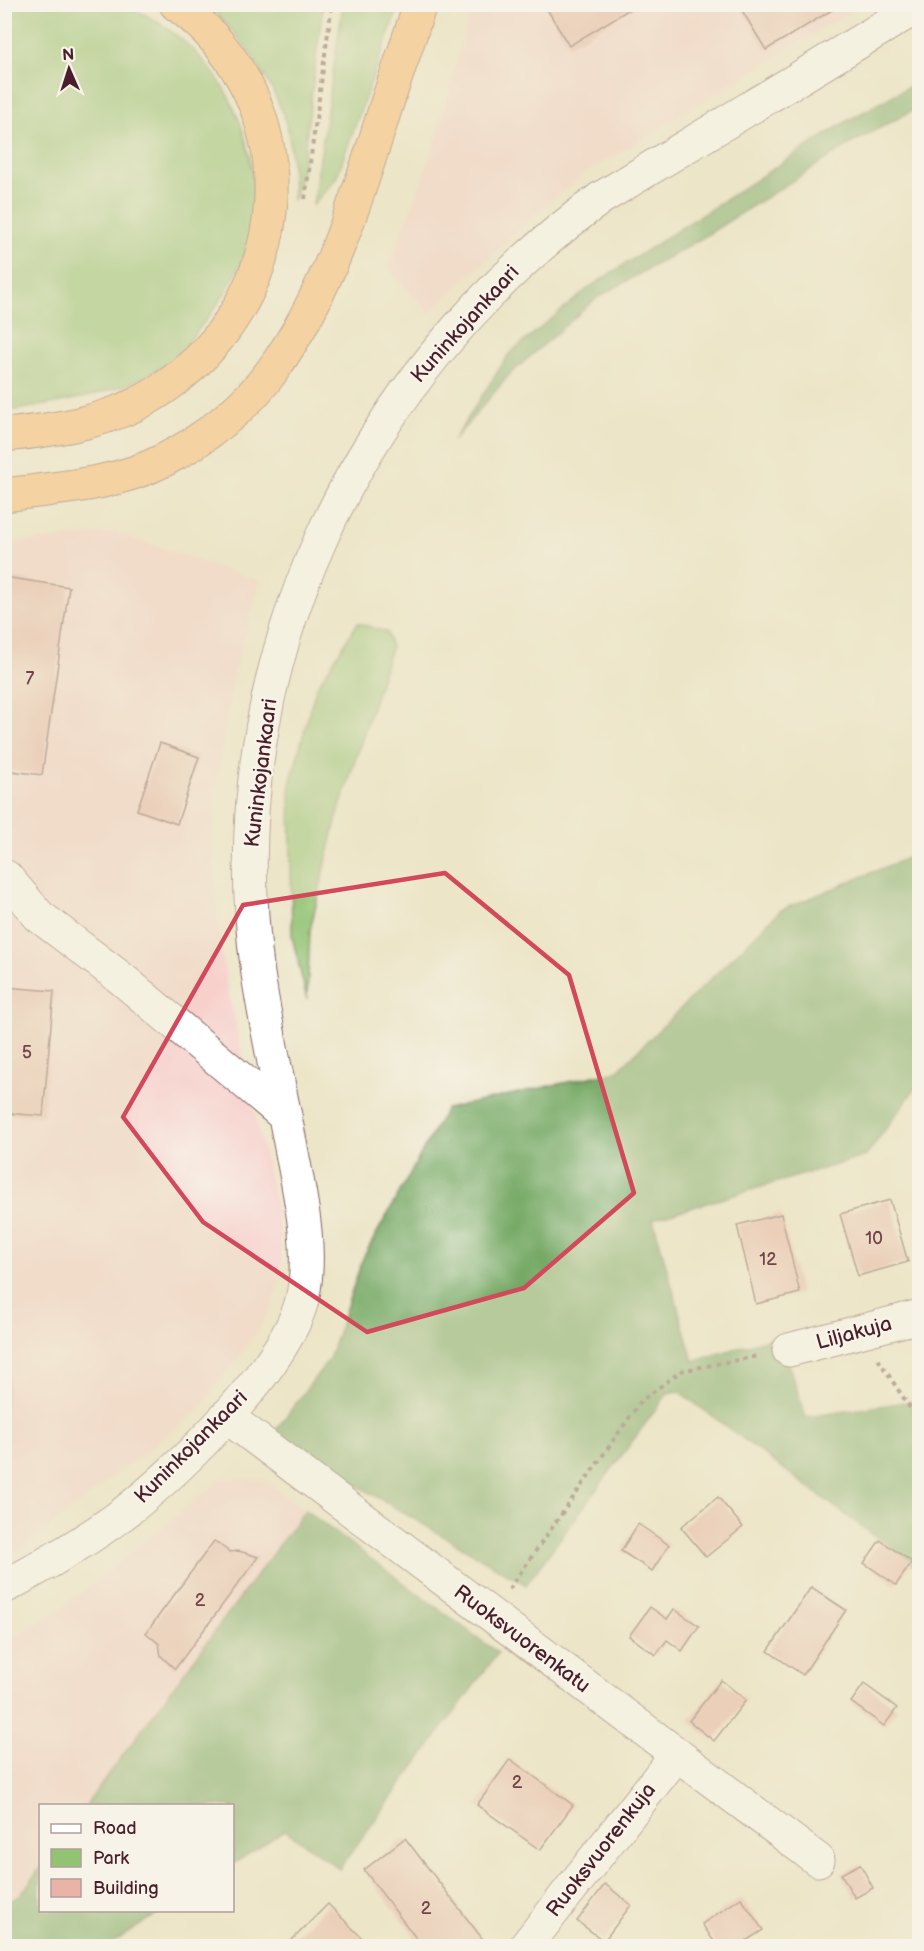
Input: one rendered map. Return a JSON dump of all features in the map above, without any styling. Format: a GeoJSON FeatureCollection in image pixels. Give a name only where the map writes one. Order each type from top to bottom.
{"type":"FeatureCollection","features":[{"type":"Feature","properties":{"kind":"highway"},"geometry":{"type":"LineString","coordinates":[[4,435],[72,426],[103,417],[159,392],[197,362],[216,341],[252,278],[267,233],[271,207],[272,170],[267,140],[258,108],[235,64],[198,20],[176,4]]}},
{"type":"Feature","properties":{"kind":"highway"},"geometry":{"type":"LineString","coordinates":[[4,495],[105,480],[163,461],[224,420],[251,396],[272,372],[310,310],[353,207],[420,4]]}},
{"type":"Feature","properties":{"kind":"street","name":"Kuninkojankaari"},"geometry":{"type":"LineString","coordinates":[[4,1587],[123,1513],[201,1443],[256,1383],[278,1351],[302,1302],[306,1274],[305,1237],[259,975],[252,914],[251,847],[258,755],[268,697],[298,598],[317,547],[359,462],[410,384],[439,347],[516,266],[558,230],[601,198],[920,5]]}},
{"type":"Feature","properties":{"kind":"street"},"geometry":{"type":"LineString","coordinates":[[6,877],[39,916],[122,979],[285,1116]]}},
{"type":"Feature","properties":{"kind":"street","name":"Liljakuja"},"geometry":{"type":"LineString","coordinates":[[789,1350],[920,1316]]}},
{"type":"Feature","properties":{"kind":"street","name":"Ruoksvuorenkatu"},"geometry":{"type":"LineString","coordinates":[[226,1416],[818,1860]]}},
{"type":"Feature","properties":{"kind":"street","name":"Ruoksvuorenkuja"},"geometry":{"type":"LineString","coordinates":[[526,1947],[676,1754]]}},
{"type":"Feature","properties":{"kind":"path"},"geometry":{"type":"LineString","coordinates":[[862,1332],[920,1423]]}},
{"type":"Feature","properties":{"kind":"path"},"geometry":{"type":"LineString","coordinates":[[490,1615],[641,1401],[681,1371],[789,1350]]}},
{"type":"Feature","properties":{"kind":"highlighted area"},"geometry":{"type":"Polygon","coordinates":[[[445,873],[569,975],[634,1193],[524,1288],[367,1332],[203,1222],[123,1117],[243,905],[445,873]]]}},
{"type":"Feature","properties":{"kind":"shaded area"},"geometry":{"type":"Polygon","coordinates":[[[474,5],[861,5],[590,171],[545,206],[429,313],[389,268],[436,141],[469,14],[474,5]]]}},
{"type":"Feature","properties":{"kind":"shaded area"},"geometry":{"type":"Polygon","coordinates":[[[115,532],[260,581],[232,680],[217,783],[213,835],[219,935],[227,985],[276,1208],[281,1242],[281,1275],[272,1308],[254,1337],[199,1409],[25,1547],[5,1557],[4,544],[115,532]]]}},
{"type":"Feature","properties":{"kind":"shaded area"},"geometry":{"type":"Polygon","coordinates":[[[223,1478],[265,1480],[305,1510],[87,1804],[39,1804],[39,1869],[20,1896],[5,1903],[5,1644],[64,1606],[223,1478]]]}},
{"type":"Feature","properties":{"kind":"green space"},"geometry":{"type":"Polygon","coordinates":[[[5,5],[118,5],[146,15],[181,39],[217,78],[241,125],[252,176],[253,203],[248,242],[232,280],[202,325],[169,361],[157,370],[122,386],[63,402],[5,412],[5,5]]]}},
{"type":"Feature","properties":{"kind":"green space"},"geometry":{"type":"Polygon","coordinates":[[[208,5],[323,5],[302,170],[293,201],[289,135],[283,114],[269,83],[251,55],[208,5]]]}},
{"type":"Feature","properties":{"kind":"green space"},"geometry":{"type":"Polygon","coordinates":[[[343,5],[399,5],[336,178],[313,205],[343,5]]]}},
{"type":"Feature","properties":{"kind":"green space"},"geometry":{"type":"Polygon","coordinates":[[[919,81],[919,107],[852,143],[702,238],[597,298],[510,374],[453,441],[509,354],[591,286],[847,121],[919,81]]]}},
{"type":"Feature","properties":{"kind":"green space"},"geometry":{"type":"Polygon","coordinates":[[[358,623],[387,632],[391,648],[336,820],[310,930],[307,999],[292,936],[290,784],[316,688],[358,623]]]}},
{"type":"Feature","properties":{"kind":"green space"},"geometry":{"type":"Polygon","coordinates":[[[919,853],[919,1083],[866,1156],[653,1219],[693,1361],[779,1336],[806,1417],[913,1401],[919,1407],[919,1569],[678,1391],[668,1393],[526,1585],[272,1435],[329,1359],[363,1258],[446,1109],[617,1071],[781,910],[919,853]]]}},
{"type":"Feature","properties":{"kind":"green space"},"geometry":{"type":"Polygon","coordinates":[[[305,1510],[498,1653],[339,1869],[285,1830],[234,1863],[234,1804],[87,1804],[305,1510]]]}},
{"type":"Feature","properties":{"kind":"green space"},"geometry":{"type":"Polygon","coordinates":[[[39,1869],[39,1912],[160,1912],[108,1946],[5,1946],[5,1903],[20,1896],[39,1869]]]}},
{"type":"Feature","properties":{"kind":"building"},"geometry":{"type":"Polygon","coordinates":[[[544,4],[638,4],[569,46],[544,4]]]}},
{"type":"Feature","properties":{"kind":"building"},"geometry":{"type":"Polygon","coordinates":[[[738,4],[842,4],[766,50],[738,4]]]}},
{"type":"Feature","properties":{"kind":"building"},"geometry":{"type":"Polygon","coordinates":[[[4,577],[69,587],[42,775],[4,770],[4,577]]]}},
{"type":"Feature","properties":{"kind":"building"},"geometry":{"type":"Polygon","coordinates":[[[160,743],[199,757],[177,824],[137,810],[160,743]]]}},
{"type":"Feature","properties":{"kind":"building"},"geometry":{"type":"Polygon","coordinates":[[[4,987],[54,991],[43,1116],[4,1113],[4,987]]]}},
{"type":"Feature","properties":{"kind":"building"},"geometry":{"type":"Polygon","coordinates":[[[890,1200],[908,1262],[858,1276],[840,1214],[890,1200]]]}},
{"type":"Feature","properties":{"kind":"building"},"geometry":{"type":"Polygon","coordinates":[[[781,1214],[800,1293],[756,1304],[737,1225],[781,1214]]]}},
{"type":"Feature","properties":{"kind":"building"},"geometry":{"type":"Polygon","coordinates":[[[4,1375],[10,1375],[6,1408],[4,1408],[4,1375]]]}},
{"type":"Feature","properties":{"kind":"building"},"geometry":{"type":"Polygon","coordinates":[[[718,1497],[743,1527],[706,1557],[681,1527],[718,1497]]]}},
{"type":"Feature","properties":{"kind":"building"},"geometry":{"type":"Polygon","coordinates":[[[638,1524],[669,1545],[652,1571],[621,1551],[638,1524]]]}},
{"type":"Feature","properties":{"kind":"building"},"geometry":{"type":"Polygon","coordinates":[[[880,1540],[912,1562],[896,1585],[864,1563],[880,1540]]]}},
{"type":"Feature","properties":{"kind":"building"},"geometry":{"type":"Polygon","coordinates":[[[214,1541],[230,1552],[239,1551],[258,1557],[175,1669],[161,1656],[159,1644],[146,1633],[214,1541]]]}},
{"type":"Feature","properties":{"kind":"building"},"geometry":{"type":"Polygon","coordinates":[[[811,1587],[846,1610],[803,1675],[768,1651],[811,1587]]]}},
{"type":"Feature","properties":{"kind":"building"},"geometry":{"type":"Polygon","coordinates":[[[650,1607],[667,1619],[674,1609],[699,1626],[682,1651],[667,1640],[656,1655],[629,1636],[650,1607]]]}},
{"type":"Feature","properties":{"kind":"building"},"geometry":{"type":"Polygon","coordinates":[[[721,1680],[746,1700],[714,1741],[689,1721],[721,1680]]]}},
{"type":"Feature","properties":{"kind":"building"},"geometry":{"type":"Polygon","coordinates":[[[864,1684],[897,1708],[884,1726],[851,1702],[864,1684]]]}},
{"type":"Feature","properties":{"kind":"building"},"geometry":{"type":"Polygon","coordinates":[[[510,1759],[573,1805],[540,1850],[477,1805],[510,1759]]]}},
{"type":"Feature","properties":{"kind":"building"},"geometry":{"type":"Polygon","coordinates":[[[405,1838],[488,1946],[422,1946],[364,1870],[405,1838]]]}},
{"type":"Feature","properties":{"kind":"building"},"geometry":{"type":"Polygon","coordinates":[[[860,1864],[873,1888],[855,1898],[841,1874],[860,1864]]]}},
{"type":"Feature","properties":{"kind":"building"},"geometry":{"type":"Polygon","coordinates":[[[605,1884],[631,1905],[604,1941],[577,1921],[605,1884]]]}},
{"type":"Feature","properties":{"kind":"building"},"geometry":{"type":"Polygon","coordinates":[[[741,1898],[763,1930],[738,1946],[717,1946],[702,1924],[741,1898]]]}},
{"type":"Feature","properties":{"kind":"building"},"geometry":{"type":"Polygon","coordinates":[[[328,1904],[370,1946],[286,1946],[328,1904]]]}},
{"type":"Feature","properties":{"kind":"building"},"geometry":{"type":"Polygon","coordinates":[[[643,1942],[644,1946],[629,1946],[643,1942]]]}}]}
